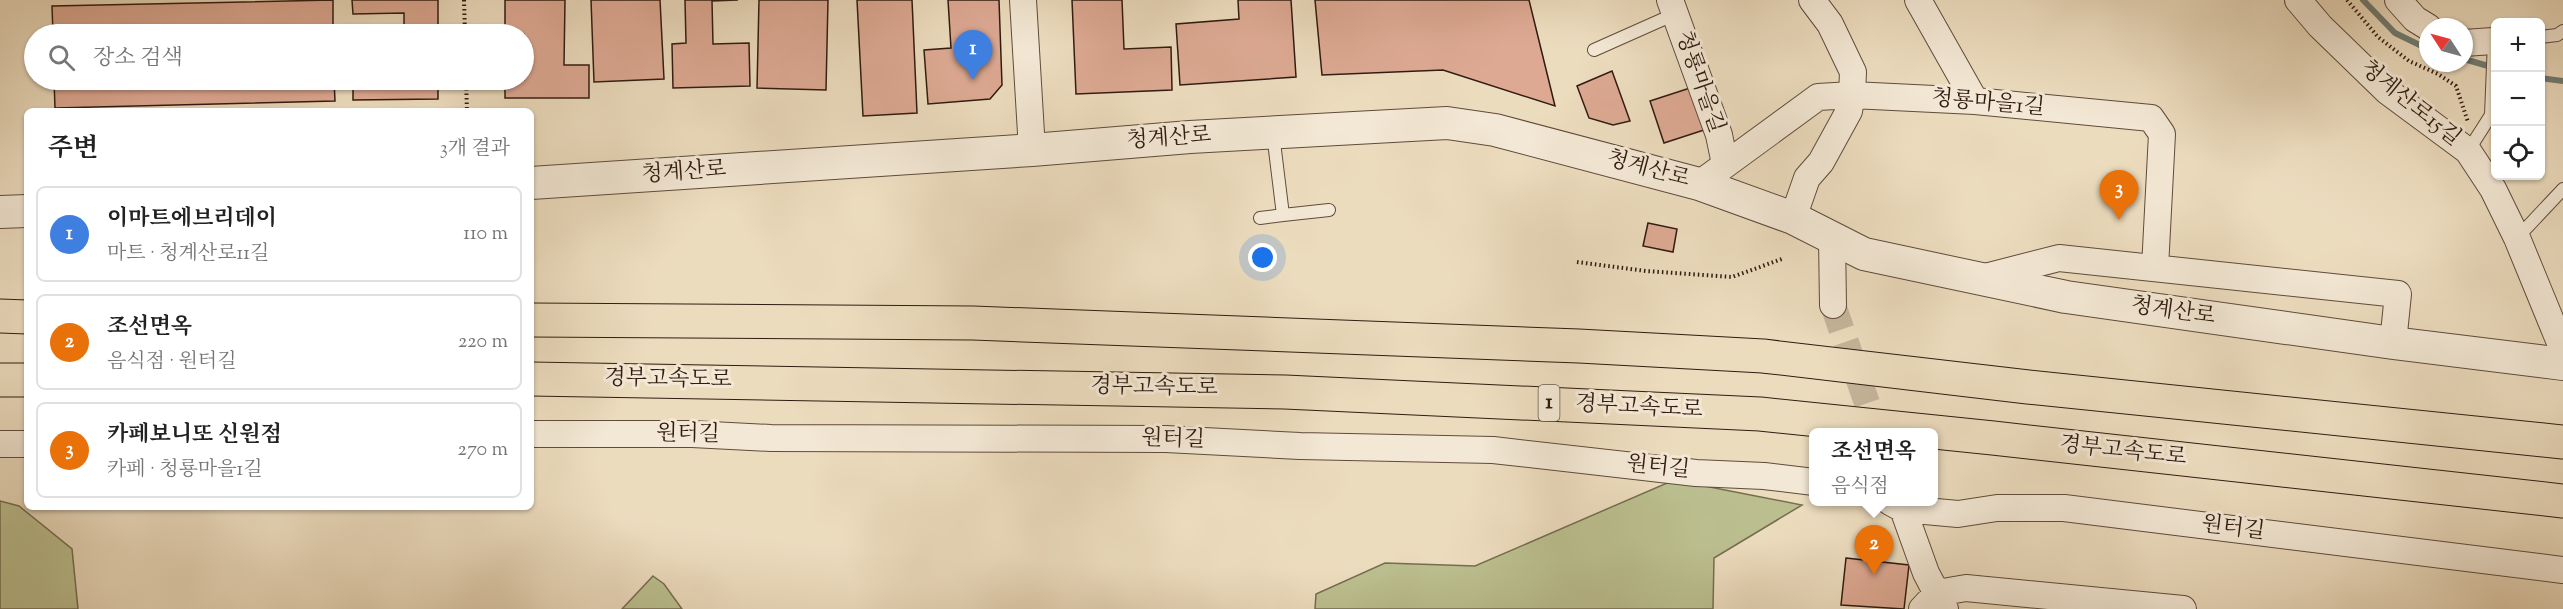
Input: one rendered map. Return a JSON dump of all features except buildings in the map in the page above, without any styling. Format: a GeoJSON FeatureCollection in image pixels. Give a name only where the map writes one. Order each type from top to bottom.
{"type":"FeatureCollection","features":[{"type":"Feature","properties":{"kind":"highway"},"geometry":{"type":"LineString","coordinates":[[0,316],[24,316]]}},
{"type":"Feature","properties":{"kind":"highway"},"geometry":{"type":"LineString","coordinates":[[534,320],[973,323],[1580,346],[1763,356],[2028,387],[2563,442]]}},
{"type":"Feature","properties":{"kind":"highway","name":"경부고속도로"},"geometry":{"type":"LineString","coordinates":[[534,379],[1285,392],[1748,413],[1896,428]]}},
{"type":"Feature","properties":{"kind":"highway"},"geometry":{"type":"LineString","coordinates":[[0,380],[24,380]]}},
{"type":"Feature","properties":{"kind":"highway","name":"경부고속도로"},"geometry":{"type":"LineString","coordinates":[[1938,432],[2563,501]]}},
{"type":"Feature","properties":{"kind":"street"},"geometry":{"type":"LineString","coordinates":[[1023,0],[1032,150]]}},
{"type":"Feature","properties":{"kind":"street"},"geometry":{"type":"LineString","coordinates":[[1793,218],[1807,178],[1821,162],[1849,111],[1852,95],[1853,72],[1830,24],[1812,0]]}},
{"type":"Feature","properties":{"kind":"street"},"geometry":{"type":"LineString","coordinates":[[1918,0],[1975,101]]}},
{"type":"Feature","properties":{"kind":"street","name":"청계산로15길"},"geometry":{"type":"LineString","coordinates":[[2298,0],[2320,26],[2387,91],[2468,151],[2493,189],[2517,238],[2563,350]]}},
{"type":"Feature","properties":{"kind":"street"},"geometry":{"type":"LineString","coordinates":[[2398,0],[2419,21]]}},
{"type":"Feature","properties":{"kind":"street","name":"청룡마을길"},"geometry":{"type":"LineString","coordinates":[[1673,7],[1719,135],[1725,164]]}},
{"type":"Feature","properties":{"kind":"street"},"geometry":{"type":"LineString","coordinates":[[2473,42],[2491,41]]}},
{"type":"Feature","properties":{"kind":"street","name":"청룡마을1길"},"geometry":{"type":"LineString","coordinates":[[1699,183],[1818,97],[1852,95],[1975,101],[2151,118],[2162,134],[2155,268]]}},
{"type":"Feature","properties":{"kind":"street","name":"청계산로"},"geometry":{"type":"LineString","coordinates":[[534,183],[1272,132],[1447,123],[1495,130],[1699,183],[1793,218],[1864,254],[2066,297],[2393,343],[2563,364]]}},
{"type":"Feature","properties":{"kind":"street"},"geometry":{"type":"LineString","coordinates":[[0,212],[24,211]]}},
{"type":"Feature","properties":{"kind":"street"},"geometry":{"type":"LineString","coordinates":[[1832,238],[1833,305]]}},
{"type":"Feature","properties":{"kind":"street"},"geometry":{"type":"LineString","coordinates":[[1982,278],[2059,258],[2398,294],[2393,343]]}},
{"type":"Feature","properties":{"kind":"street","name":"원터길"},"geometry":{"type":"LineString","coordinates":[[534,434],[692,434],[771,438],[1166,439],[1300,446],[1493,450],[1696,473],[1764,476],[1809,481]]}},
{"type":"Feature","properties":{"kind":"street"},"geometry":{"type":"LineString","coordinates":[[0,444],[24,444]]}},
{"type":"Feature","properties":{"kind":"street","name":"원터길"},"geometry":{"type":"LineString","coordinates":[[1897,506],[1926,573],[1935,604]]}},
{"type":"Feature","properties":{"kind":"street","name":"원터길"},"geometry":{"type":"LineString","coordinates":[[1904,506],[1958,514],[1997,508],[2064,508],[2563,570]]}},
{"type":"Feature","properties":{"kind":"street"},"geometry":{"type":"LineString","coordinates":[[1935,604],[1966,588],[2174,609]]}},
{"type":"Feature","properties":{"kind":"lane"},"geometry":{"type":"LineString","coordinates":[[1594,50],[1673,7]]}},
{"type":"Feature","properties":{"kind":"lane"},"geometry":{"type":"LineString","coordinates":[[2545,36],[2557,35],[2563,31]]}},
{"type":"Feature","properties":{"kind":"lane"},"geometry":{"type":"LineString","coordinates":[[2468,151],[2491,115],[2493,72]]}},
{"type":"Feature","properties":{"kind":"lane"},"geometry":{"type":"LineString","coordinates":[[1272,132],[1283,214]]}},
{"type":"Feature","properties":{"kind":"lane"},"geometry":{"type":"LineString","coordinates":[[2517,238],[2563,189]]}},
{"type":"Feature","properties":{"kind":"lane"},"geometry":{"type":"LineString","coordinates":[[1260,218],[1329,210]]}},
{"type":"Feature","properties":{"kind":"path"},"geometry":{"type":"LineString","coordinates":[[465,0],[465,24]]}},
{"type":"Feature","properties":{"kind":"path"},"geometry":{"type":"LineString","coordinates":[[2347,0],[2378,38],[2409,61],[2438,74],[2456,86],[2466,118]]}},
{"type":"Feature","properties":{"kind":"path"},"geometry":{"type":"LineString","coordinates":[[466,90],[466,108]]}},
{"type":"Feature","properties":{"kind":"path"},"geometry":{"type":"LineString","coordinates":[[1576,262],[1646,271],[1732,277],[1782,259]]}},
{"type":"Feature","properties":{"kind":"green space"},"geometry":{"type":"Polygon","coordinates":[[[1674,480],[1802,505],[1714,558],[1713,609],[1315,609],[1316,594],[1385,563],[1475,566],[1674,480]]]}},
{"type":"Feature","properties":{"kind":"green space"},"geometry":{"type":"Polygon","coordinates":[[[0,501],[19,506],[72,549],[78,609],[0,609],[0,501]]]}},
{"type":"Feature","properties":{"kind":"green space"},"geometry":{"type":"Polygon","coordinates":[[[653,576],[664,584],[682,609],[622,609],[653,576]]]}},
{"type":"Feature","properties":{"kind":"waterway"},"geometry":{"type":"LineString","coordinates":[[2363,0],[2395,33],[2419,45]]}},
{"type":"Feature","properties":{"kind":"waterway"},"geometry":{"type":"LineString","coordinates":[[2473,62],[2491,67]]}},
{"type":"Feature","properties":{"kind":"waterway"},"geometry":{"type":"LineString","coordinates":[[2545,79],[2563,81]]}},
{"type":"Feature","properties":{"kind":"tunnel"},"geometry":{"type":"LineString","coordinates":[[1833,305],[1876,428]]}},
{"type":"Feature","properties":{"kind":"place","name":"이마트에브리데이"},"geometry":{"type":"Point","coordinates":[973,80]}},
{"type":"Feature","properties":{"kind":"place","name":"카페보니또 신원점"},"geometry":{"type":"Point","coordinates":[2119,220]}},
{"type":"Feature","properties":{"kind":"place","name":"조선면옥"},"geometry":{"type":"Point","coordinates":[1874,575]}}]}
